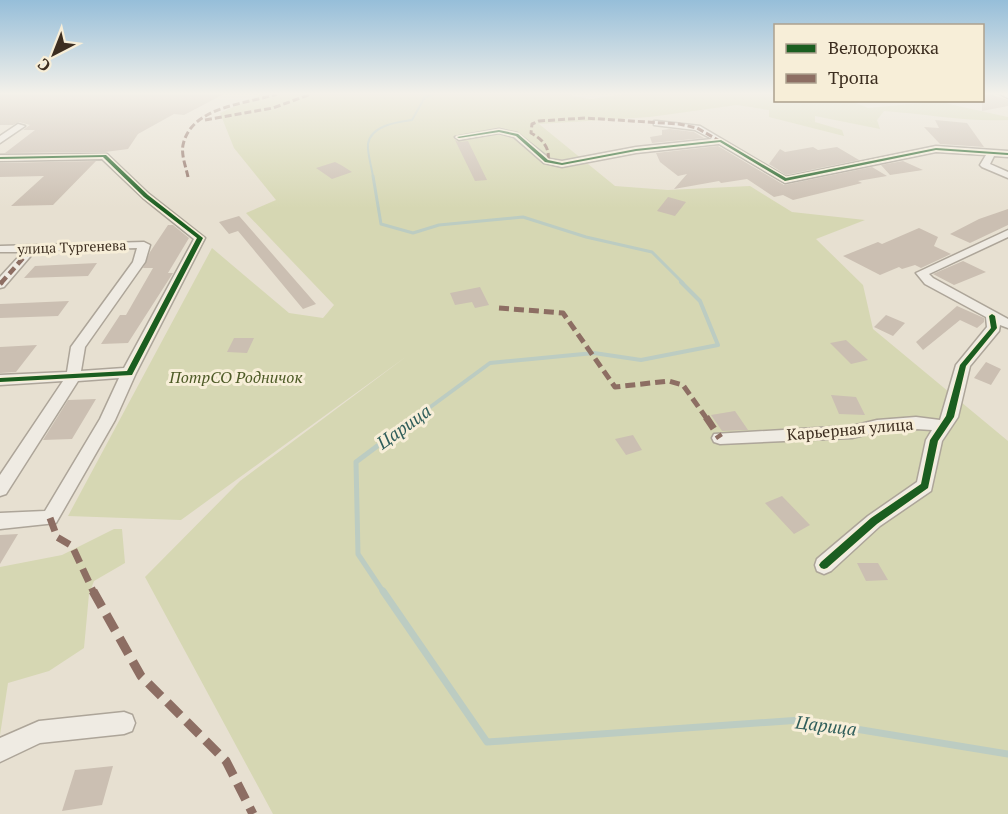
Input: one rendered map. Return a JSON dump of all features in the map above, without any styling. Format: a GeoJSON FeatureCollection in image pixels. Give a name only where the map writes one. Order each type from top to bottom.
{"type":"FeatureCollection","features":[{"type":"Feature","properties":{"kind":"street"},"geometry":{"type":"LineString","coordinates":[[459,137],[492,132]]}},
{"type":"Feature","properties":{"kind":"street"},"geometry":{"type":"LineString","coordinates":[[503,132],[517,135],[548,160],[562,164],[636,150],[721,141]]}},
{"type":"Feature","properties":{"kind":"street"},"geometry":{"type":"LineString","coordinates":[[704,132],[785,180],[936,149],[1008,154]]}},
{"type":"Feature","properties":{"kind":"street"},"geometry":{"type":"LineString","coordinates":[[991,154],[985,165],[1008,175]]}},
{"type":"Feature","properties":{"kind":"street"},"geometry":{"type":"LineString","coordinates":[[0,158],[104,156],[146,196],[200,238],[129,373],[108,420],[50,518],[0,521]]}},
{"type":"Feature","properties":{"kind":"street"},"geometry":{"type":"LineString","coordinates":[[1008,233],[922,273],[929,281],[1008,324]]}},
{"type":"Feature","properties":{"kind":"street","name":"улица Тургенева"},"geometry":{"type":"LineString","coordinates":[[0,249],[144,245],[139,262],[78,347],[73,377]]}},
{"type":"Feature","properties":{"kind":"street"},"geometry":{"type":"LineString","coordinates":[[0,284],[32,248]]}},
{"type":"Feature","properties":{"kind":"street","name":"Карьерная улица"},"geometry":{"type":"LineString","coordinates":[[824,565],[874,521],[925,486],[934,440],[950,417],[963,365],[994,328],[992,316]]}},
{"type":"Feature","properties":{"kind":"street"},"geometry":{"type":"LineString","coordinates":[[0,380],[129,373]]}},
{"type":"Feature","properties":{"kind":"street"},"geometry":{"type":"LineString","coordinates":[[0,489],[73,377]]}},
{"type":"Feature","properties":{"kind":"street","name":"Карьерная улица"},"geometry":{"type":"LineString","coordinates":[[720,438],[852,432],[877,426],[916,423],[944,426]]}},
{"type":"Feature","properties":{"kind":"street"},"geometry":{"type":"LineString","coordinates":[[0,750],[39,732],[124,723]]}},
{"type":"Feature","properties":{"kind":"green space","name":"ПотрСО Родничок"},"geometry":{"type":"Polygon","coordinates":[[[228,132],[549,132],[615,186],[668,190],[750,186],[792,212],[865,220],[816,239],[863,285],[873,329],[1008,441],[1008,814],[273,814],[145,577],[240,481],[407,356],[181,520],[68,516],[212,248],[289,313],[323,318],[334,305],[246,213],[276,200],[234,148],[228,132]]]}},
{"type":"Feature","properties":{"kind":"green space"},"geometry":{"type":"Polygon","coordinates":[[[828,132],[843,132],[844,136],[828,132]]]}},
{"type":"Feature","properties":{"kind":"green space"},"geometry":{"type":"Polygon","coordinates":[[[114,529],[122,529],[125,563],[94,581],[89,594],[84,648],[49,671],[8,683],[0,735],[0,567],[62,555],[114,529]]]}},
{"type":"Feature","properties":{"kind":"building"},"geometry":{"type":"Polygon","coordinates":[[[32,132],[142,132],[128,149],[105,152],[5,153],[32,132]]]}},
{"type":"Feature","properties":{"kind":"building"},"geometry":{"type":"Polygon","coordinates":[[[662,132],[694,132],[704,138],[652,143],[650,137],[662,135],[662,132]]]}},
{"type":"Feature","properties":{"kind":"building"},"geometry":{"type":"Polygon","coordinates":[[[929,132],[973,132],[984,147],[940,144],[929,132]]]}},
{"type":"Feature","properties":{"kind":"building"},"geometry":{"type":"Polygon","coordinates":[[[455,140],[468,141],[487,180],[475,181],[455,140]]]}},
{"type":"Feature","properties":{"kind":"building"},"geometry":{"type":"Polygon","coordinates":[[[718,146],[784,185],[872,167],[887,176],[858,181],[862,183],[793,200],[783,195],[774,197],[747,179],[721,183],[719,181],[674,189],[687,174],[678,176],[660,162],[656,153],[718,146]]]}},
{"type":"Feature","properties":{"kind":"building"},"geometry":{"type":"Polygon","coordinates":[[[813,147],[818,150],[837,147],[859,160],[786,175],[769,164],[780,149],[785,152],[813,147]]]}},
{"type":"Feature","properties":{"kind":"building"},"geometry":{"type":"Polygon","coordinates":[[[96,161],[53,205],[11,206],[44,176],[0,177],[0,163],[96,161]]]}},
{"type":"Feature","properties":{"kind":"building"},"geometry":{"type":"Polygon","coordinates":[[[903,161],[923,170],[890,175],[881,165],[903,161]]]}},
{"type":"Feature","properties":{"kind":"building"},"geometry":{"type":"Polygon","coordinates":[[[335,162],[352,172],[332,179],[316,168],[335,162]]]}},
{"type":"Feature","properties":{"kind":"building"},"geometry":{"type":"Polygon","coordinates":[[[668,197],[686,202],[675,216],[657,211],[668,197]]]}},
{"type":"Feature","properties":{"kind":"building"},"geometry":{"type":"Polygon","coordinates":[[[1008,209],[1008,225],[970,243],[950,234],[979,219],[1008,209]]]}},
{"type":"Feature","properties":{"kind":"building"},"geometry":{"type":"Polygon","coordinates":[[[239,216],[316,304],[303,309],[238,231],[229,234],[219,222],[239,216]]]}},
{"type":"Feature","properties":{"kind":"building"},"geometry":{"type":"Polygon","coordinates":[[[168,225],[173,225],[189,238],[168,273],[173,273],[128,343],[101,344],[120,315],[126,315],[153,268],[143,268],[150,252],[168,225]]]}},
{"type":"Feature","properties":{"kind":"building"},"geometry":{"type":"Polygon","coordinates":[[[919,228],[938,237],[934,246],[951,254],[921,268],[915,265],[902,269],[899,267],[880,275],[843,256],[878,242],[882,244],[919,228]]]}},
{"type":"Feature","properties":{"kind":"building"},"geometry":{"type":"Polygon","coordinates":[[[963,261],[986,272],[954,285],[933,274],[963,261]]]}},
{"type":"Feature","properties":{"kind":"building"},"geometry":{"type":"Polygon","coordinates":[[[97,263],[88,276],[24,278],[35,266],[97,263]]]}},
{"type":"Feature","properties":{"kind":"building"},"geometry":{"type":"Polygon","coordinates":[[[480,287],[489,305],[475,308],[472,302],[455,305],[450,293],[480,287]]]}},
{"type":"Feature","properties":{"kind":"building"},"geometry":{"type":"Polygon","coordinates":[[[69,301],[58,316],[0,318],[0,304],[69,301]]]}},
{"type":"Feature","properties":{"kind":"building"},"geometry":{"type":"Polygon","coordinates":[[[957,306],[984,318],[984,322],[977,328],[960,320],[923,350],[916,342],[957,306]]]}},
{"type":"Feature","properties":{"kind":"building"},"geometry":{"type":"Polygon","coordinates":[[[886,315],[905,323],[893,336],[874,327],[886,315]]]}},
{"type":"Feature","properties":{"kind":"building"},"geometry":{"type":"Polygon","coordinates":[[[234,338],[254,338],[247,353],[227,352],[234,338]]]}},
{"type":"Feature","properties":{"kind":"building"},"geometry":{"type":"Polygon","coordinates":[[[846,340],[868,360],[851,364],[830,343],[846,340]]]}},
{"type":"Feature","properties":{"kind":"building"},"geometry":{"type":"Polygon","coordinates":[[[37,345],[16,372],[0,373],[0,347],[37,345]]]}},
{"type":"Feature","properties":{"kind":"building"},"geometry":{"type":"Polygon","coordinates":[[[986,362],[1001,369],[991,385],[974,378],[986,362]]]}},
{"type":"Feature","properties":{"kind":"building"},"geometry":{"type":"Polygon","coordinates":[[[831,395],[856,397],[865,415],[839,414],[831,395]]]}},
{"type":"Feature","properties":{"kind":"building"},"geometry":{"type":"Polygon","coordinates":[[[96,399],[72,439],[43,440],[68,400],[96,399]]]}},
{"type":"Feature","properties":{"kind":"building"},"geometry":{"type":"Polygon","coordinates":[[[735,411],[748,430],[722,431],[711,415],[735,411]]]}},
{"type":"Feature","properties":{"kind":"building"},"geometry":{"type":"Polygon","coordinates":[[[633,435],[642,450],[626,455],[615,439],[633,435]]]}},
{"type":"Feature","properties":{"kind":"building"},"geometry":{"type":"Polygon","coordinates":[[[782,496],[810,525],[794,534],[765,503],[782,496]]]}},
{"type":"Feature","properties":{"kind":"building"},"geometry":{"type":"Polygon","coordinates":[[[18,534],[0,564],[0,535],[18,534]]]}},
{"type":"Feature","properties":{"kind":"building"},"geometry":{"type":"Polygon","coordinates":[[[857,563],[878,563],[888,580],[866,581],[857,563]]]}},
{"type":"Feature","properties":{"kind":"building"},"geometry":{"type":"Polygon","coordinates":[[[113,766],[102,805],[62,811],[75,770],[113,766]]]}},
{"type":"Feature","properties":{"kind":"waterway","name":"Царица"},"geometry":{"type":"LineString","coordinates":[[373,177],[368,144],[376,132]]}},
{"type":"Feature","properties":{"kind":"waterway","name":"Царица"},"geometry":{"type":"LineString","coordinates":[[373,176],[381,224],[413,233],[439,225],[523,217],[586,237],[652,252],[683,283]]}},
{"type":"Feature","properties":{"kind":"waterway","name":"Царица"},"geometry":{"type":"LineString","coordinates":[[414,419],[490,363],[594,353],[641,360],[718,345],[700,301],[681,282]]}},
{"type":"Feature","properties":{"kind":"waterway","name":"Царица"},"geometry":{"type":"LineString","coordinates":[[384,593],[358,554],[356,462],[416,417]]}},
{"type":"Feature","properties":{"kind":"waterway","name":"Царица"},"geometry":{"type":"LineString","coordinates":[[383,591],[487,742],[801,720],[1008,754]]}},
{"type":"Feature","properties":{"kind":"marked path"},"geometry":{"type":"LineString","coordinates":[[188,132],[183,144],[183,156],[188,177]]}},
{"type":"Feature","properties":{"kind":"marked path"},"geometry":{"type":"LineString","coordinates":[[531,132],[540,138],[549,152],[548,160]]}},
{"type":"Feature","properties":{"kind":"marked path"},"geometry":{"type":"LineString","coordinates":[[704,132],[718,140]]}},
{"type":"Feature","properties":{"kind":"marked path"},"geometry":{"type":"LineString","coordinates":[[0,284],[32,248]]}},
{"type":"Feature","properties":{"kind":"marked path"},"geometry":{"type":"LineString","coordinates":[[499,308],[563,313],[615,387],[669,381],[683,385],[720,438]]}},
{"type":"Feature","properties":{"kind":"marked path"},"geometry":{"type":"LineString","coordinates":[[50,518],[57,537],[72,546],[84,575],[141,676],[226,761],[253,814]]}},
{"type":"Feature","properties":{"kind":"cycle path"},"geometry":{"type":"LineString","coordinates":[[459,137],[492,132]]}},
{"type":"Feature","properties":{"kind":"cycle path"},"geometry":{"type":"LineString","coordinates":[[503,132],[517,135],[547,161],[562,164],[636,150],[721,141],[785,180],[936,149],[1008,154]]}},
{"type":"Feature","properties":{"kind":"cycle path"},"geometry":{"type":"LineString","coordinates":[[0,158],[104,156],[146,196],[200,238],[129,373],[0,380]]}},
{"type":"Feature","properties":{"kind":"cycle path"},"geometry":{"type":"LineString","coordinates":[[824,565],[874,521],[925,486],[934,440],[950,417],[963,365],[994,328],[992,316]]}}]}
